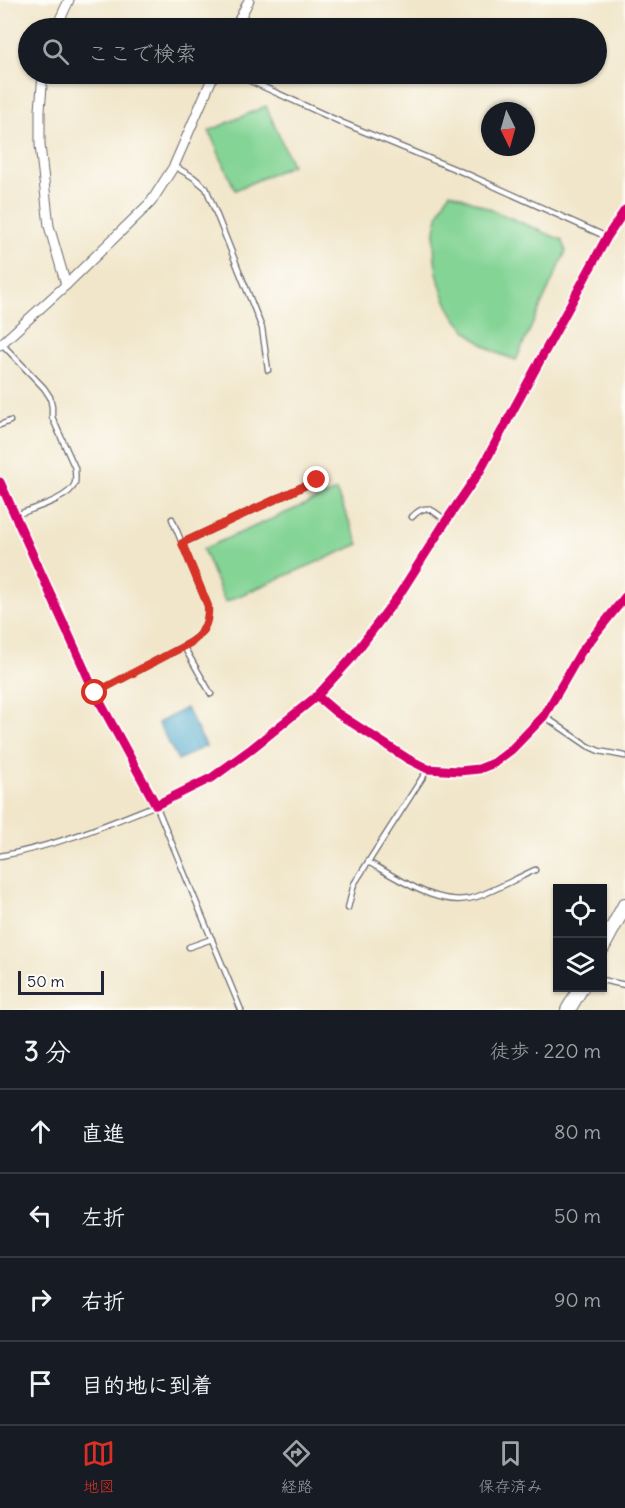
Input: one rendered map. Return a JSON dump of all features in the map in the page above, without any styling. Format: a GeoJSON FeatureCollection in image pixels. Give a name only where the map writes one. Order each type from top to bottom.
{"type":"FeatureCollection","features":[{"type":"Feature","properties":{"kind":"street"},"geometry":{"type":"LineString","coordinates":[[61,18],[69,0]]}},
{"type":"Feature","properties":{"kind":"street"},"geometry":{"type":"LineString","coordinates":[[240,18],[249,0]]}},
{"type":"Feature","properties":{"kind":"street"},"geometry":{"type":"LineString","coordinates":[[42,84],[41,157],[49,226],[66,285]]}},
{"type":"Feature","properties":{"kind":"street"},"geometry":{"type":"LineString","coordinates":[[1,344],[66,285],[151,202],[174,166],[210,84]]}},
{"type":"Feature","properties":{"kind":"street"},"geometry":{"type":"LineString","coordinates":[[0,482],[95,693],[156,805],[213,777],[266,738],[317,696],[350,660],[399,595],[480,471],[607,237],[625,210]]}},
{"type":"Feature","properties":{"kind":"street"},"geometry":{"type":"LineString","coordinates":[[317,696],[337,713],[408,759],[428,768],[459,771],[479,769],[494,763],[511,750],[544,716],[581,652],[625,597]]}},
{"type":"Feature","properties":{"kind":"street"},"geometry":{"type":"LineString","coordinates":[[607,940],[625,905]]}},
{"type":"Feature","properties":{"kind":"street"},"geometry":{"type":"LineString","coordinates":[[568,1010],[578,992]]}},
{"type":"Feature","properties":{"kind":"lane"},"geometry":{"type":"LineString","coordinates":[[257,84],[607,237]]}},
{"type":"Feature","properties":{"kind":"lane"},"geometry":{"type":"LineString","coordinates":[[174,166],[206,188],[261,328],[268,370]]}},
{"type":"Feature","properties":{"kind":"lane"},"geometry":{"type":"LineString","coordinates":[[1,344],[50,397],[52,417],[75,468],[76,476],[75,483],[62,497],[16,515]]}},
{"type":"Feature","properties":{"kind":"lane"},"geometry":{"type":"LineString","coordinates":[[0,425],[10,421]]}},
{"type":"Feature","properties":{"kind":"lane"},"geometry":{"type":"LineString","coordinates":[[182,543],[317,480]]}},
{"type":"Feature","properties":{"kind":"lane"},"geometry":{"type":"LineString","coordinates":[[412,517],[419,510],[426,508],[434,511],[446,521]]}},
{"type":"Feature","properties":{"kind":"lane"},"geometry":{"type":"LineString","coordinates":[[95,693],[184,647],[196,639],[207,624],[208,606],[172,519]]}},
{"type":"Feature","properties":{"kind":"lane"},"geometry":{"type":"LineString","coordinates":[[184,647],[211,694]]}},
{"type":"Feature","properties":{"kind":"lane"},"geometry":{"type":"LineString","coordinates":[[544,716],[588,746],[599,751],[625,756]]}},
{"type":"Feature","properties":{"kind":"lane"},"geometry":{"type":"LineString","coordinates":[[348,908],[354,884],[428,768]]}},
{"type":"Feature","properties":{"kind":"lane"},"geometry":{"type":"LineString","coordinates":[[0,856],[53,844],[156,805],[241,1010]]}},
{"type":"Feature","properties":{"kind":"lane"},"geometry":{"type":"LineString","coordinates":[[368,862],[418,890],[442,898],[454,899],[475,897],[535,870]]}},
{"type":"Feature","properties":{"kind":"lane"},"geometry":{"type":"LineString","coordinates":[[189,947],[212,939]]}},
{"type":"Feature","properties":{"kind":"lane"},"geometry":{"type":"LineString","coordinates":[[607,981],[625,985]]}},
{"type":"Feature","properties":{"kind":"green space"},"geometry":{"type":"Polygon","coordinates":[[[266,106],[292,165],[235,190],[209,131],[266,106]]]}},
{"type":"Feature","properties":{"kind":"green space"},"geometry":{"type":"Polygon","coordinates":[[[450,192],[562,240],[566,251],[516,360],[495,352],[468,332],[456,318],[442,291],[435,261],[435,231],[440,210],[450,192]]]}},
{"type":"Feature","properties":{"kind":"green space"},"geometry":{"type":"Polygon","coordinates":[[[336,491],[359,544],[225,602],[203,549],[336,491]]]}},
{"type":"Feature","properties":{"kind":"water"},"geometry":{"type":"Polygon","coordinates":[[[186,708],[206,746],[178,760],[158,723],[186,708]]]}},
{"type":"Feature","properties":{"kind":"cycle path"},"geometry":{"type":"LineString","coordinates":[[0,482],[95,693],[156,805],[213,777],[250,750],[317,696],[350,660],[399,595],[480,471],[607,237],[625,210]]}},
{"type":"Feature","properties":{"kind":"cycle path"},"geometry":{"type":"LineString","coordinates":[[317,696],[337,713],[408,759],[428,769],[459,771],[479,769],[494,763],[511,750],[544,716],[581,652],[625,597]]}},
{"type":"Feature","properties":{"kind":"route"},"geometry":{"type":"LineString","coordinates":[[95,693],[190,643],[196,639],[207,624],[208,606],[182,543],[317,480]]}}]}
